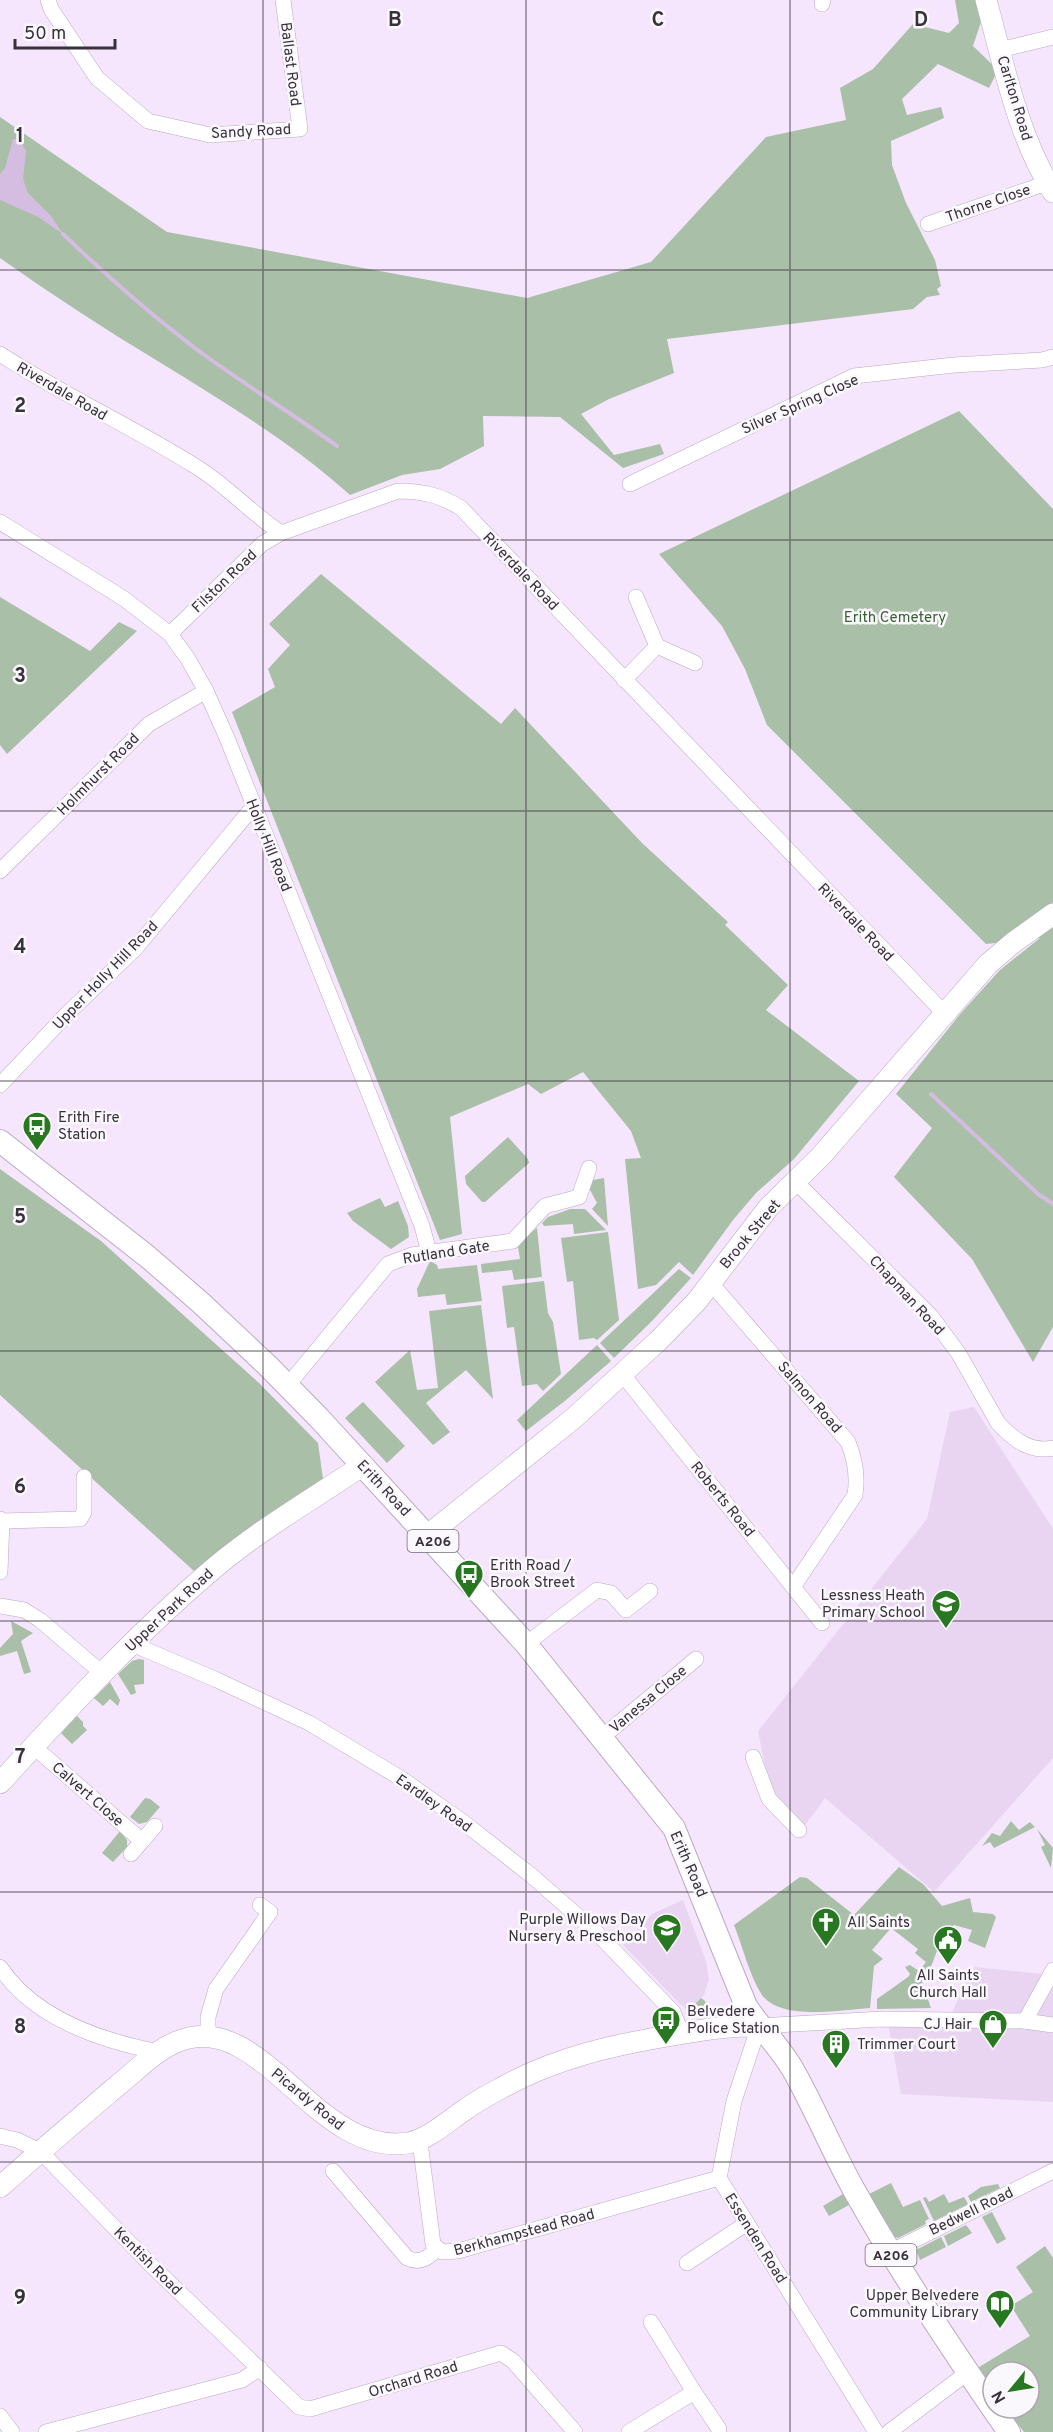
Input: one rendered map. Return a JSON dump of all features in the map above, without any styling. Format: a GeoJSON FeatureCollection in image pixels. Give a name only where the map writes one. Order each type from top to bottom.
{"type":"FeatureCollection","features":[{"type":"Feature","properties":{"kind":"main road","name":"Erith Road"},"geometry":{"type":"LineString","coordinates":[[0,1141],[148,1257],[201,1303],[288,1385],[526,1644],[674,1828],[740,1993],[759,2026]]}},
{"type":"Feature","properties":{"kind":"main road","name":"A206"},"geometry":{"type":"LineString","coordinates":[[759,2026],[791,2067],[853,2188],[890,2252],[967,2373],[1009,2432]]}},
{"type":"Feature","properties":{"kind":"street","name":"Sandy Road"},"geometry":{"type":"LineString","coordinates":[[48,0],[51,9],[97,78],[148,121],[210,135],[300,129]]}},
{"type":"Feature","properties":{"kind":"street","name":"Ballast Road"},"geometry":{"type":"LineString","coordinates":[[283,0],[300,129]]}},
{"type":"Feature","properties":{"kind":"street","name":"Carlton Road"},"geometry":{"type":"LineString","coordinates":[[986,0],[1017,115],[1050,187]]}},
{"type":"Feature","properties":{"kind":"street"},"geometry":{"type":"LineString","coordinates":[[1000,50],[1053,37]]}},
{"type":"Feature","properties":{"kind":"street","name":"Thorne Close"},"geometry":{"type":"LineString","coordinates":[[928,224],[1050,187]]}},
{"type":"Feature","properties":{"kind":"street","name":"Riverdale Road"},"geometry":{"type":"LineString","coordinates":[[0,354],[66,395],[197,467],[281,533],[398,491],[417,491],[442,496],[460,508],[944,1013]]}},
{"type":"Feature","properties":{"kind":"street","name":"Silver Spring Close"},"geometry":{"type":"LineString","coordinates":[[630,484],[854,376],[954,364],[1042,360],[1053,357]]}},
{"type":"Feature","properties":{"kind":"street","name":"Holly Hill Road"},"geometry":{"type":"LineString","coordinates":[[0,522],[123,598],[170,634],[188,659],[206,691],[422,1226],[429,1252]]}},
{"type":"Feature","properties":{"kind":"street","name":"Filston Road"},"geometry":{"type":"LineString","coordinates":[[170,634],[262,544],[281,533]]}},
{"type":"Feature","properties":{"kind":"street"},"geometry":{"type":"LineString","coordinates":[[636,597],[657,646],[695,663]]}},
{"type":"Feature","properties":{"kind":"street"},"geometry":{"type":"LineString","coordinates":[[624,680],[657,646]]}},
{"type":"Feature","properties":{"kind":"street","name":"Holmhurst Road"},"geometry":{"type":"LineString","coordinates":[[0,871],[149,724],[206,691]]}},
{"type":"Feature","properties":{"kind":"street","name":"Upper Holly Hill Road"},"geometry":{"type":"LineString","coordinates":[[0,1085],[67,1014],[135,949],[253,807]]}},
{"type":"Feature","properties":{"kind":"street","name":"Brook Street"},"geometry":{"type":"LineString","coordinates":[[428,1535],[574,1418],[623,1375],[697,1301],[768,1208],[796,1182],[988,964],[1053,914]]}},
{"type":"Feature","properties":{"kind":"street","name":"Rutland Gate"},"geometry":{"type":"LineString","coordinates":[[288,1385],[381,1271],[397,1259],[429,1252],[513,1241],[545,1206],[579,1197],[589,1168]]}},
{"type":"Feature","properties":{"kind":"street","name":"Chapman Road"},"geometry":{"type":"LineString","coordinates":[[796,1182],[931,1316],[959,1354],[998,1423],[1016,1440],[1034,1449],[1053,1448]]}},
{"type":"Feature","properties":{"kind":"street","name":"Salmon Road"},"geometry":{"type":"LineString","coordinates":[[710,1282],[848,1442],[853,1455],[857,1481],[855,1495],[793,1587]]}},
{"type":"Feature","properties":{"kind":"street","name":"Roberts Road"},"geometry":{"type":"LineString","coordinates":[[623,1375],[822,1623]]}},
{"type":"Feature","properties":{"kind":"street","name":"Upper Park Road"},"geometry":{"type":"LineString","coordinates":[[0,1783],[102,1673],[213,1568],[257,1535],[363,1465]]}},
{"type":"Feature","properties":{"kind":"street"},"geometry":{"type":"LineString","coordinates":[[0,1572],[1,1520],[77,1520],[84,1512],[84,1477]]}},
{"type":"Feature","properties":{"kind":"street"},"geometry":{"type":"LineString","coordinates":[[526,1644],[590,1593],[597,1590],[611,1593],[626,1610],[650,1591]]}},
{"type":"Feature","properties":{"kind":"street"},"geometry":{"type":"LineString","coordinates":[[0,1606],[24,1610],[40,1620],[102,1673]]}},
{"type":"Feature","properties":{"kind":"street","name":"Eardley Road"},"geometry":{"type":"LineString","coordinates":[[132,1644],[217,1680],[319,1729],[402,1779],[463,1822],[532,1876],[597,1933],[673,2012],[682,2034]]}},
{"type":"Feature","properties":{"kind":"street","name":"Vanessa Close"},"geometry":{"type":"LineString","coordinates":[[601,1738],[696,1659]]}},
{"type":"Feature","properties":{"kind":"street","name":"Calvert Close"},"geometry":{"type":"LineString","coordinates":[[33,1746],[142,1841]]}},
{"type":"Feature","properties":{"kind":"street"},"geometry":{"type":"LineString","coordinates":[[753,1757],[769,1799],[798,1830]]}},
{"type":"Feature","properties":{"kind":"street"},"geometry":{"type":"LineString","coordinates":[[131,1854],[155,1826]]}},
{"type":"Feature","properties":{"kind":"street"},"geometry":{"type":"LineString","coordinates":[[208,2036],[208,2017],[216,1989],[271,1912]]}},
{"type":"Feature","properties":{"kind":"street"},"geometry":{"type":"LineString","coordinates":[[0,1967],[27,1996],[71,2025],[110,2041],[159,2052]]}},
{"type":"Feature","properties":{"kind":"street"},"geometry":{"type":"LineString","coordinates":[[1025,2021],[1053,1970]]}},
{"type":"Feature","properties":{"kind":"street"},"geometry":{"type":"LineString","coordinates":[[759,2026],[870,2020],[1025,2021],[1053,2025]]}},
{"type":"Feature","properties":{"kind":"street","name":"Picardy Road"},"geometry":{"type":"LineString","coordinates":[[0,2187],[159,2052],[178,2041],[195,2036],[208,2036],[247,2050],[343,2129],[363,2139],[399,2144],[416,2141],[502,2087],[551,2064],[605,2048],[730,2025],[759,2026]]}},
{"type":"Feature","properties":{"kind":"street","name":"Essenden Road"},"geometry":{"type":"LineString","coordinates":[[759,2026],[734,2101],[718,2178],[876,2432]]}},
{"type":"Feature","properties":{"kind":"street"},"geometry":{"type":"LineString","coordinates":[[0,2136],[17,2140],[40,2151]]}},
{"type":"Feature","properties":{"kind":"street","name":"Berkhampstead Road"},"geometry":{"type":"LineString","coordinates":[[416,2141],[422,2159],[432,2238],[437,2249],[442,2252],[458,2252],[718,2178]]}},
{"type":"Feature","properties":{"kind":"street","name":"Kentish Road"},"geometry":{"type":"LineString","coordinates":[[40,2151],[152,2266],[299,2407],[310,2409]]}},
{"type":"Feature","properties":{"kind":"street"},"geometry":{"type":"LineString","coordinates":[[333,2170],[407,2258],[414,2261],[422,2260],[437,2249]]}},
{"type":"Feature","properties":{"kind":"street","name":"Bedwell Road"},"geometry":{"type":"LineString","coordinates":[[890,2252],[1053,2171]]}},
{"type":"Feature","properties":{"kind":"street"},"geometry":{"type":"LineString","coordinates":[[687,2263],[747,2223]]}},
{"type":"Feature","properties":{"kind":"street"},"geometry":{"type":"LineString","coordinates":[[651,2322],[719,2428]]}},
{"type":"Feature","properties":{"kind":"street","name":"Orchard Road"},"geometry":{"type":"LineString","coordinates":[[310,2409],[501,2352],[513,2361],[575,2432]]}},
{"type":"Feature","properties":{"kind":"street"},"geometry":{"type":"LineString","coordinates":[[46,2432],[242,2380],[260,2368]]}},
{"type":"Feature","properties":{"kind":"street"},"geometry":{"type":"LineString","coordinates":[[889,2432],[967,2373]]}},
{"type":"Feature","properties":{"kind":"street"},"geometry":{"type":"LineString","coordinates":[[629,2432],[694,2391]]}},
{"type":"Feature","properties":{"kind":"street"},"geometry":{"type":"LineString","coordinates":[[0,2416],[12,2432]]}},
{"type":"Feature","properties":{"kind":"shaded area"},"geometry":{"type":"Polygon","coordinates":[[[13,139],[20,140],[26,151],[23,179],[28,193],[51,216],[63,234],[38,217],[0,200],[0,174],[5,168],[13,139]]]}},
{"type":"Feature","properties":{"kind":"shaded area","name":"Lessness Heath Primary School"},"geometry":{"type":"Polygon","coordinates":[[[974,1407],[1053,1529],[1053,1758],[934,1892],[825,1798],[803,1828],[771,1795],[758,1731],[927,1519],[950,1412],[974,1407]]]}},
{"type":"Feature","properties":{"kind":"shaded area","name":"Purple Willows Day Nursery & Preschool"},"geometry":{"type":"Polygon","coordinates":[[[683,1900],[706,1961],[709,1979],[704,1995],[695,2004],[685,2007],[623,1945],[652,1914],[683,1900]]]}},
{"type":"Feature","properties":{"kind":"shaded area"},"geometry":{"type":"Polygon","coordinates":[[[974,1967],[1053,1975],[1053,2102],[901,2094],[888,2023],[945,2026],[974,1967]]]}},
{"type":"Feature","properties":{"kind":"green space"},"geometry":{"type":"Polygon","coordinates":[[[955,0],[980,0],[983,16],[973,46],[998,70],[989,88],[938,64],[902,99],[907,115],[941,107],[944,118],[891,141],[892,165],[906,203],[935,260],[941,286],[937,289],[940,295],[927,297],[913,309],[667,339],[674,373],[609,399],[581,414],[614,455],[660,444],[664,454],[623,468],[560,417],[483,416],[484,446],[440,469],[402,475],[350,495],[304,457],[256,423],[38,285],[0,258],[0,117],[167,232],[527,298],[651,262],[766,137],[846,120],[840,88],[873,69],[913,24],[949,33],[959,23],[955,0]]]}},
{"type":"Feature","properties":{"kind":"green space","name":"Erith Cemetery"},"geometry":{"type":"Polygon","coordinates":[[[959,411],[1053,509],[1053,1327],[1033,1362],[972,1259],[894,1177],[932,1128],[896,1094],[961,1013],[1000,970],[1040,938],[986,944],[767,725],[745,669],[722,626],[659,554],[959,411]]]}},
{"type":"Feature","properties":{"kind":"green space"},"geometry":{"type":"Polygon","coordinates":[[[321,574],[501,724],[515,708],[642,843],[728,922],[725,925],[788,985],[766,1010],[859,1081],[794,1159],[756,1193],[693,1275],[679,1262],[656,1285],[638,1289],[625,1159],[641,1158],[631,1131],[583,1072],[541,1094],[528,1084],[450,1117],[462,1234],[440,1240],[232,712],[275,687],[268,669],[290,645],[269,624],[321,574]]]}},
{"type":"Feature","properties":{"kind":"green space"},"geometry":{"type":"Polygon","coordinates":[[[0,597],[90,651],[119,622],[137,631],[7,754],[0,745],[0,597]]]}},
{"type":"Feature","properties":{"kind":"green space"},"geometry":{"type":"Polygon","coordinates":[[[508,1137],[529,1163],[485,1202],[482,1202],[466,1184],[465,1176],[508,1137]]]}},
{"type":"Feature","properties":{"kind":"green space"},"geometry":{"type":"Polygon","coordinates":[[[0,1169],[101,1241],[259,1383],[318,1443],[323,1479],[254,1524],[194,1571],[0,1395],[0,1169]]]}},
{"type":"Feature","properties":{"kind":"green space"},"geometry":{"type":"Polygon","coordinates":[[[604,1178],[608,1226],[592,1209],[597,1203],[588,1181],[604,1178]]]}},
{"type":"Feature","properties":{"kind":"green space"},"geometry":{"type":"Polygon","coordinates":[[[380,1198],[385,1207],[398,1201],[408,1226],[409,1237],[391,1249],[353,1221],[347,1213],[380,1198]]]}},
{"type":"Feature","properties":{"kind":"green space"},"geometry":{"type":"Polygon","coordinates":[[[570,1209],[585,1209],[606,1230],[574,1234],[573,1224],[544,1226],[542,1223],[548,1217],[570,1209]]]}},
{"type":"Feature","properties":{"kind":"green space"},"geometry":{"type":"Polygon","coordinates":[[[537,1228],[542,1277],[514,1280],[512,1270],[482,1273],[481,1264],[520,1259],[518,1247],[521,1240],[537,1228]]]}},
{"type":"Feature","properties":{"kind":"green space"},"geometry":{"type":"Polygon","coordinates":[[[608,1232],[619,1320],[597,1340],[594,1338],[579,1340],[573,1281],[567,1282],[561,1238],[608,1232]]]}},
{"type":"Feature","properties":{"kind":"green space"},"geometry":{"type":"Polygon","coordinates":[[[430,1261],[437,1265],[438,1269],[477,1265],[482,1301],[447,1305],[445,1294],[418,1297],[417,1289],[430,1261]]]}},
{"type":"Feature","properties":{"kind":"green space"},"geometry":{"type":"Polygon","coordinates":[[[679,1269],[691,1278],[614,1358],[600,1343],[679,1269]]]}},
{"type":"Feature","properties":{"kind":"green space"},"geometry":{"type":"Polygon","coordinates":[[[544,1281],[548,1313],[553,1322],[561,1374],[543,1391],[537,1384],[522,1386],[514,1327],[507,1328],[502,1286],[544,1281]]]}},
{"type":"Feature","properties":{"kind":"green space"},"geometry":{"type":"Polygon","coordinates":[[[481,1305],[493,1399],[466,1370],[426,1403],[450,1432],[433,1445],[375,1382],[410,1350],[417,1390],[438,1388],[429,1311],[481,1305]]]}},
{"type":"Feature","properties":{"kind":"green space"},"geometry":{"type":"Polygon","coordinates":[[[597,1345],[611,1361],[526,1431],[517,1420],[597,1345]]]}},
{"type":"Feature","properties":{"kind":"green space"},"geometry":{"type":"Polygon","coordinates":[[[363,1402],[405,1446],[387,1463],[345,1418],[363,1402]]]}},
{"type":"Feature","properties":{"kind":"green space"},"geometry":{"type":"Polygon","coordinates":[[[11,1621],[33,1633],[21,1641],[31,1672],[24,1674],[17,1651],[0,1656],[0,1648],[13,1634],[11,1621]]]}},
{"type":"Feature","properties":{"kind":"green space"},"geometry":{"type":"Polygon","coordinates":[[[144,1660],[144,1684],[134,1685],[136,1693],[131,1695],[118,1674],[132,1661],[144,1660]]]}},
{"type":"Feature","properties":{"kind":"green space"},"geometry":{"type":"Polygon","coordinates":[[[110,1682],[120,1700],[118,1706],[110,1699],[103,1706],[94,1698],[110,1682]]]}},
{"type":"Feature","properties":{"kind":"green space"},"geometry":{"type":"Polygon","coordinates":[[[77,1716],[87,1730],[72,1744],[61,1733],[77,1716]]]}},
{"type":"Feature","properties":{"kind":"green space"},"geometry":{"type":"Polygon","coordinates":[[[145,1798],[160,1807],[147,1822],[139,1824],[130,1817],[145,1798]]]}},
{"type":"Feature","properties":{"kind":"green space"},"geometry":{"type":"Polygon","coordinates":[[[1011,1821],[1019,1830],[1030,1822],[1035,1827],[994,1848],[990,1842],[982,1846],[992,1833],[1000,1836],[1011,1821]]]}},
{"type":"Feature","properties":{"kind":"green space"},"geometry":{"type":"Polygon","coordinates":[[[1037,1829],[1053,1848],[1051,1868],[1041,1847],[1045,1845],[1037,1829]]]}},
{"type":"Feature","properties":{"kind":"green space"},"geometry":{"type":"Polygon","coordinates":[[[120,1831],[127,1840],[127,1847],[113,1862],[102,1853],[120,1831]]]}},
{"type":"Feature","properties":{"kind":"green space"},"geometry":{"type":"Polygon","coordinates":[[[899,1867],[923,1884],[942,1906],[970,1898],[973,1912],[993,1914],[996,1917],[985,1948],[968,1941],[972,1930],[954,1925],[943,1937],[922,1982],[931,2008],[877,2009],[877,1999],[910,1974],[905,1967],[910,1965],[919,1971],[926,1962],[915,1953],[918,1949],[891,1928],[872,1950],[883,1959],[874,1966],[870,2008],[828,2012],[797,2011],[771,2003],[762,1995],[750,1970],[734,1925],[800,1877],[807,1878],[854,1915],[899,1867]]]}},
{"type":"Feature","properties":{"kind":"green space"},"geometry":{"type":"Polygon","coordinates":[[[701,1998],[705,2001],[707,2008],[692,2011],[686,2009],[685,2007],[695,2004],[701,1998]]]}},
{"type":"Feature","properties":{"kind":"green space"},"geometry":{"type":"Polygon","coordinates":[[[891,2183],[903,2207],[920,2200],[929,2219],[925,2221],[926,2224],[898,2238],[892,2236],[869,2194],[891,2183]]]}},
{"type":"Feature","properties":{"kind":"green space"},"geometry":{"type":"Polygon","coordinates":[[[998,2184],[1000,2188],[971,2202],[968,2196],[981,2187],[998,2184]]]}},
{"type":"Feature","properties":{"kind":"green space"},"geometry":{"type":"Polygon","coordinates":[[[843,2194],[849,2205],[829,2216],[823,2206],[843,2194]]]}},
{"type":"Feature","properties":{"kind":"green space"},"geometry":{"type":"Polygon","coordinates":[[[944,2194],[949,2203],[964,2197],[968,2204],[934,2221],[923,2198],[926,2197],[929,2202],[944,2194]]]}},
{"type":"Feature","properties":{"kind":"green space"},"geometry":{"type":"Polygon","coordinates":[[[992,2212],[1006,2239],[997,2244],[982,2217],[992,2212]]]}},
{"type":"Feature","properties":{"kind":"green space"},"geometry":{"type":"Polygon","coordinates":[[[966,2225],[972,2233],[948,2246],[944,2236],[966,2225]]]}},
{"type":"Feature","properties":{"kind":"green space"},"geometry":{"type":"Polygon","coordinates":[[[941,2237],[946,2247],[920,2260],[916,2250],[941,2237]]]}},
{"type":"Feature","properties":{"kind":"green space"},"geometry":{"type":"Polygon","coordinates":[[[1045,2246],[1053,2258],[1053,2432],[1024,2432],[1014,2420],[1041,2420],[1041,2360],[991,2360],[1030,2336],[1011,2306],[1033,2292],[1016,2267],[1045,2246]]]}},
{"type":"Feature","properties":{"kind":"green space"},"geometry":{"type":"Polygon","coordinates":[[[981,2366],[981,2376],[976,2369],[981,2366]]]}},
{"type":"Feature","properties":{"kind":"waterway"},"geometry":{"type":"LineString","coordinates":[[63,234],[131,296],[184,340],[337,446]]}},
{"type":"Feature","properties":{"kind":"waterway"},"geometry":{"type":"LineString","coordinates":[[931,1094],[1038,1194],[1053,1204]]}},
{"type":"Feature","properties":{"kind":"place","name":"Erith Fire Station"},"geometry":{"type":"Point","coordinates":[37,1152]}},
{"type":"Feature","properties":{"kind":"place","name":"Erith Road / Brook Street"},"geometry":{"type":"Point","coordinates":[469,1600]}},
{"type":"Feature","properties":{"kind":"place","name":"Lessness Heath Primary School"},"geometry":{"type":"Point","coordinates":[946,1630]}},
{"type":"Feature","properties":{"kind":"place","name":"All Saints"},"geometry":{"type":"Point","coordinates":[826,1948]}},
{"type":"Feature","properties":{"kind":"place","name":"Purple Willows Day Nursery & Preschool"},"geometry":{"type":"Point","coordinates":[667,1954]}},
{"type":"Feature","properties":{"kind":"place","name":"All Saints Church Hall"},"geometry":{"type":"Point","coordinates":[948,1966]}},
{"type":"Feature","properties":{"kind":"place","name":"Belvedere Police Station"},"geometry":{"type":"Point","coordinates":[666,2046]}},
{"type":"Feature","properties":{"kind":"place","name":"CJ Hair"},"geometry":{"type":"Point","coordinates":[993,2050]}},
{"type":"Feature","properties":{"kind":"place","name":"Trimmer Court"},"geometry":{"type":"Point","coordinates":[836,2070]}},
{"type":"Feature","properties":{"kind":"place","name":"Upper Belvedere Community Library"},"geometry":{"type":"Point","coordinates":[1000,2330]}}]}
